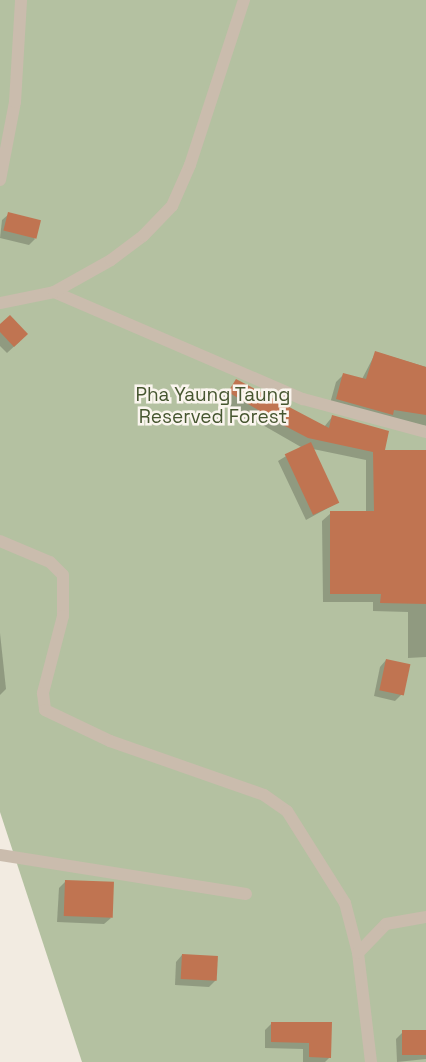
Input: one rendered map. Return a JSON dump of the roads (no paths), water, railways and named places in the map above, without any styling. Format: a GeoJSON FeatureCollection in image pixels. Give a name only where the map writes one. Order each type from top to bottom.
{"type":"FeatureCollection","features":[{"type":"Feature","properties":{"kind":"street"},"geometry":{"type":"LineString","coordinates":[[0,180],[15,102],[21,0]]}},
{"type":"Feature","properties":{"kind":"street"},"geometry":{"type":"LineString","coordinates":[[1,302],[54,292],[111,260],[143,236],[172,206],[190,165],[244,0]]}},
{"type":"Feature","properties":{"kind":"street"},"geometry":{"type":"LineString","coordinates":[[54,292],[304,399],[426,432]]}},
{"type":"Feature","properties":{"kind":"street"},"geometry":{"type":"LineString","coordinates":[[0,541],[50,562],[64,575],[63,616],[43,693],[45,710],[110,741],[264,795],[288,810],[345,904],[358,953],[371,1062]]}},
{"type":"Feature","properties":{"kind":"street"},"geometry":{"type":"LineString","coordinates":[[0,855],[246,894]]}},
{"type":"Feature","properties":{"kind":"street"},"geometry":{"type":"LineString","coordinates":[[358,953],[386,924],[426,917]]}},
{"type":"Feature","properties":{"kind":"park label","name":"Pha Yaung Taung Reserved Forest"},"geometry":{"type":"Point","coordinates":[213,406]}}]}
